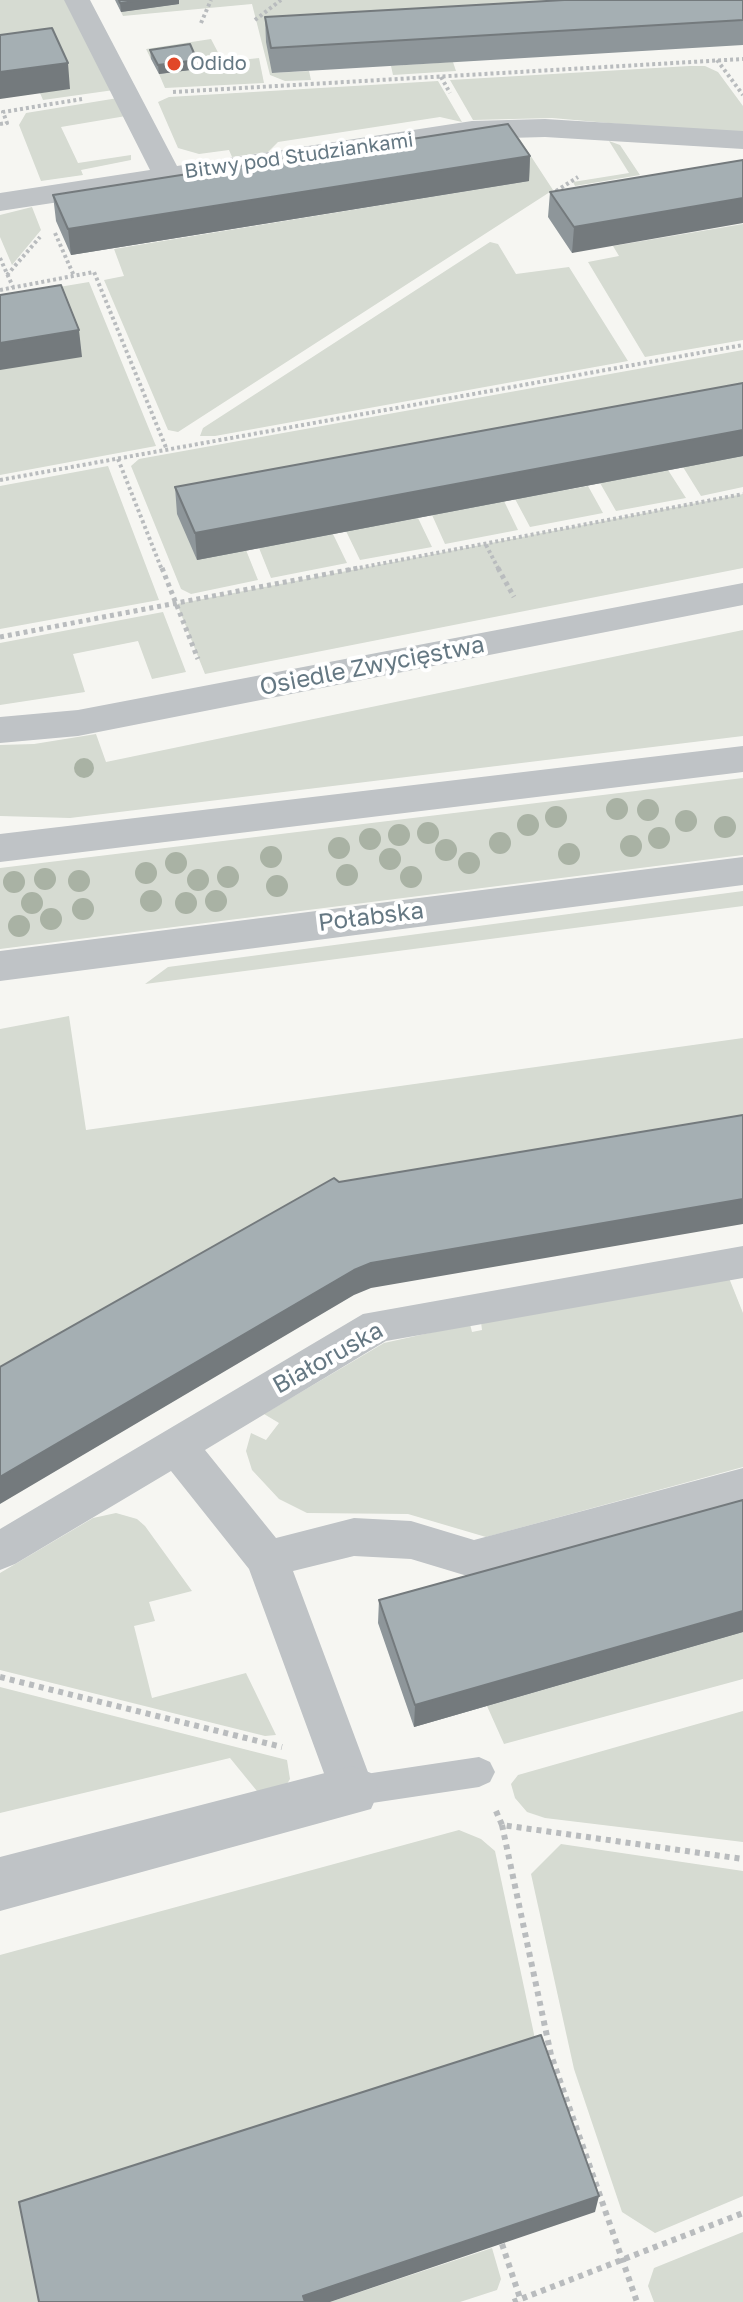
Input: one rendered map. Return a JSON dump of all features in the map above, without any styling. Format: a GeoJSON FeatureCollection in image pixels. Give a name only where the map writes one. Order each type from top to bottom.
{"type":"FeatureCollection","features":[{"type":"Feature","properties":{"kind":"street"},"geometry":{"type":"LineString","coordinates":[[77,0],[167,175]]}},
{"type":"Feature","properties":{"kind":"street","name":"Bitwy pod Studziankami"},"geometry":{"type":"LineString","coordinates":[[0,202],[472,130],[545,128],[743,140]]}},
{"type":"Feature","properties":{"kind":"street","name":"Osiedle Zwycięstwa"},"geometry":{"type":"LineString","coordinates":[[0,730],[78,723],[743,594]]}},
{"type":"Feature","properties":{"kind":"street"},"geometry":{"type":"LineString","coordinates":[[0,848],[743,759]]}},
{"type":"Feature","properties":{"kind":"street","name":"Połabska"},"geometry":{"type":"LineString","coordinates":[[0,966],[743,871]]}},
{"type":"Feature","properties":{"kind":"street","name":"Białoruska"},"geometry":{"type":"LineString","coordinates":[[0,1551],[377,1326],[743,1262]]}},
{"type":"Feature","properties":{"kind":"street"},"geometry":{"type":"LineString","coordinates":[[0,1884],[348,1777],[267,1559],[176,1446]]}},
{"type":"Feature","properties":{"kind":"street"},"geometry":{"type":"LineString","coordinates":[[267,1559],[354,1537],[411,1540],[474,1559],[743,1486]]}},
{"type":"Feature","properties":{"kind":"lane"},"geometry":{"type":"LineString","coordinates":[[348,1777],[479,1772]]}},
{"type":"Feature","properties":{"kind":"path"},"geometry":{"type":"LineString","coordinates":[[201,23],[212,4],[211,0]]}},
{"type":"Feature","properties":{"kind":"path"},"geometry":{"type":"LineString","coordinates":[[255,20],[281,0]]}},
{"type":"Feature","properties":{"kind":"path"},"geometry":{"type":"LineString","coordinates":[[160,93],[743,59]]}},
{"type":"Feature","properties":{"kind":"path"},"geometry":{"type":"LineString","coordinates":[[717,60],[743,95]]}},
{"type":"Feature","properties":{"kind":"path"},"geometry":{"type":"LineString","coordinates":[[0,124],[7,123],[3,112],[87,98]]}},
{"type":"Feature","properties":{"kind":"path"},"geometry":{"type":"LineString","coordinates":[[556,191],[578,177]]}},
{"type":"Feature","properties":{"kind":"path"},"geometry":{"type":"LineString","coordinates":[[7,275],[42,234]]}},
{"type":"Feature","properties":{"kind":"path"},"geometry":{"type":"LineString","coordinates":[[0,258],[13,287]]}},
{"type":"Feature","properties":{"kind":"path"},"geometry":{"type":"LineString","coordinates":[[0,290],[94,272],[167,450]]}},
{"type":"Feature","properties":{"kind":"path"},"geometry":{"type":"LineString","coordinates":[[0,480],[743,345]]}},
{"type":"Feature","properties":{"kind":"path"},"geometry":{"type":"LineString","coordinates":[[118,459],[199,660]]}},
{"type":"Feature","properties":{"kind":"path"},"geometry":{"type":"LineString","coordinates":[[0,637],[743,494]]}},
{"type":"Feature","properties":{"kind":"path"},"geometry":{"type":"LineString","coordinates":[[486,545],[515,599]]}},
{"type":"Feature","properties":{"kind":"path"},"geometry":{"type":"LineString","coordinates":[[0,1677],[348,1777]]}},
{"type":"Feature","properties":{"kind":"path"},"geometry":{"type":"LineString","coordinates":[[479,1772],[502,1825],[551,2055],[637,2302]]}},
{"type":"Feature","properties":{"kind":"path"},"geometry":{"type":"LineString","coordinates":[[502,1825],[743,1859]]}},
{"type":"Feature","properties":{"kind":"path"},"geometry":{"type":"LineString","coordinates":[[502,2244],[518,2301],[743,2213]]}},
{"type":"Feature","properties":{"kind":"shaded area"},"geometry":{"type":"Polygon","coordinates":[[[0,0],[69,0],[114,90],[43,100],[40,93],[70,88],[0,61],[0,0]]]}},
{"type":"Feature","properties":{"kind":"shaded area"},"geometry":{"type":"Polygon","coordinates":[[[177,0],[743,0],[272,73],[309,71],[311,80],[285,81],[270,75],[252,4],[123,16],[121,12],[179,4],[177,0]]]}},
{"type":"Feature","properties":{"kind":"shaded area"},"geometry":{"type":"Polygon","coordinates":[[[211,39],[223,62],[259,58],[264,83],[165,88],[159,74],[198,68],[151,59],[146,49],[211,39]]]}},
{"type":"Feature","properties":{"kind":"shaded area"},"geometry":{"type":"Polygon","coordinates":[[[453,62],[456,71],[393,75],[391,66],[453,62]]]}},
{"type":"Feature","properties":{"kind":"shaded area"},"geometry":{"type":"Polygon","coordinates":[[[705,66],[718,72],[743,106],[743,135],[552,118],[473,120],[450,80],[705,66]]]}},
{"type":"Feature","properties":{"kind":"shaded area"},"geometry":{"type":"Polygon","coordinates":[[[438,81],[462,122],[440,117],[278,142],[268,152],[232,157],[229,150],[199,154],[178,148],[158,102],[169,97],[438,81]]]}},
{"type":"Feature","properties":{"kind":"shaded area"},"geometry":{"type":"Polygon","coordinates":[[[118,98],[126,116],[61,127],[78,163],[131,155],[131,160],[81,170],[83,175],[41,181],[19,125],[26,113],[118,98]]]}},
{"type":"Feature","properties":{"kind":"shaded area"},"geometry":{"type":"Polygon","coordinates":[[[519,138],[553,190],[178,432],[168,430],[104,280],[124,276],[114,249],[528,181],[468,139],[519,138]]]}},
{"type":"Feature","properties":{"kind":"shaded area"},"geometry":{"type":"Polygon","coordinates":[[[609,141],[620,145],[640,175],[575,186],[573,182],[629,173],[609,141]]]}},
{"type":"Feature","properties":{"kind":"shaded area"},"geometry":{"type":"Polygon","coordinates":[[[32,207],[41,230],[12,265],[0,237],[0,215],[32,207]]]}},
{"type":"Feature","properties":{"kind":"shaded area"},"geometry":{"type":"Polygon","coordinates":[[[743,224],[743,340],[645,357],[588,262],[619,256],[613,246],[743,224]]]}},
{"type":"Feature","properties":{"kind":"shaded area"},"geometry":{"type":"Polygon","coordinates":[[[490,242],[498,244],[516,274],[569,267],[628,361],[215,436],[200,436],[203,428],[490,242]]]}},
{"type":"Feature","properties":{"kind":"shaded area"},"geometry":{"type":"Polygon","coordinates":[[[89,282],[156,446],[0,475],[0,370],[23,293],[89,282]]]}},
{"type":"Feature","properties":{"kind":"shaded area"},"geometry":{"type":"Polygon","coordinates":[[[743,350],[743,409],[246,550],[258,580],[191,594],[181,589],[131,466],[139,459],[743,350]]]}},
{"type":"Feature","properties":{"kind":"shaded area"},"geometry":{"type":"Polygon","coordinates":[[[743,456],[743,487],[701,496],[683,467],[743,456]]]}},
{"type":"Feature","properties":{"kind":"shaded area"},"geometry":{"type":"Polygon","coordinates":[[[108,466],[159,600],[0,629],[0,486],[108,466]]]}},
{"type":"Feature","properties":{"kind":"shaded area"},"geometry":{"type":"Polygon","coordinates":[[[668,470],[686,498],[616,511],[600,483],[668,470]]]}},
{"type":"Feature","properties":{"kind":"shaded area"},"geometry":{"type":"Polygon","coordinates":[[[588,486],[603,513],[530,527],[515,499],[588,486]]]}},
{"type":"Feature","properties":{"kind":"shaded area"},"geometry":{"type":"Polygon","coordinates":[[[743,494],[743,568],[205,674],[177,604],[743,494]]]}},
{"type":"Feature","properties":{"kind":"shaded area"},"geometry":{"type":"Polygon","coordinates":[[[504,501],[518,530],[445,544],[432,515],[504,501]]]}},
{"type":"Feature","properties":{"kind":"shaded area"},"geometry":{"type":"Polygon","coordinates":[[[418,518],[432,547],[360,560],[346,531],[418,518]]]}},
{"type":"Feature","properties":{"kind":"shaded area"},"geometry":{"type":"Polygon","coordinates":[[[333,534],[347,563],[271,578],[259,548],[333,534]]]}},
{"type":"Feature","properties":{"kind":"shaded area"},"geometry":{"type":"Polygon","coordinates":[[[163,612],[186,672],[152,679],[138,641],[73,654],[85,692],[0,705],[0,643],[163,612]]]}},
{"type":"Feature","properties":{"kind":"shaded area"},"geometry":{"type":"Polygon","coordinates":[[[743,630],[743,736],[70,818],[0,816],[0,745],[34,744],[96,734],[106,762],[743,630]]]}},
{"type":"Feature","properties":{"kind":"shaded area"},"geometry":{"type":"Polygon","coordinates":[[[743,778],[743,855],[0,949],[0,868],[743,778]]]}},
{"type":"Feature","properties":{"kind":"shaded area"},"geometry":{"type":"Polygon","coordinates":[[[743,891],[743,906],[145,984],[168,967],[743,891]]]}},
{"type":"Feature","properties":{"kind":"shaded area"},"geometry":{"type":"Polygon","coordinates":[[[69,1016],[86,1130],[743,1038],[743,1140],[0,1394],[0,1029],[69,1016]]]}},
{"type":"Feature","properties":{"kind":"shaded area"},"geometry":{"type":"Polygon","coordinates":[[[729,1278],[743,1313],[743,1467],[486,1537],[408,1514],[307,1513],[279,1499],[252,1470],[246,1451],[251,1433],[266,1440],[279,1423],[264,1414],[384,1343],[470,1324],[472,1332],[482,1330],[481,1322],[729,1278]]]}},
{"type":"Feature","properties":{"kind":"shaded area"},"geometry":{"type":"Polygon","coordinates":[[[116,1513],[137,1519],[145,1526],[192,1591],[149,1602],[155,1621],[134,1626],[152,1698],[246,1673],[276,1735],[265,1736],[0,1670],[0,1573],[93,1518],[116,1513]]]}},
{"type":"Feature","properties":{"kind":"shaded area"},"geometry":{"type":"Polygon","coordinates":[[[743,1632],[743,1679],[504,1744],[487,1706],[743,1632]]]}},
{"type":"Feature","properties":{"kind":"shaded area"},"geometry":{"type":"Polygon","coordinates":[[[0,1687],[287,1760],[290,1779],[282,1792],[261,1796],[230,1758],[0,1813],[0,1687]]]}},
{"type":"Feature","properties":{"kind":"shaded area"},"geometry":{"type":"Polygon","coordinates":[[[743,1711],[743,1842],[545,1818],[527,1812],[515,1798],[511,1784],[518,1775],[743,1711]]]}},
{"type":"Feature","properties":{"kind":"shaded area"},"geometry":{"type":"Polygon","coordinates":[[[459,1830],[481,1839],[495,1851],[538,2053],[42,2302],[0,2302],[0,1955],[459,1830]]]}},
{"type":"Feature","properties":{"kind":"shaded area"},"geometry":{"type":"Polygon","coordinates":[[[561,1844],[743,1871],[743,2196],[655,2233],[622,2212],[574,2069],[531,1874],[561,1844]]]}},
{"type":"Feature","properties":{"kind":"shaded area"},"geometry":{"type":"Polygon","coordinates":[[[743,2232],[743,2302],[654,2302],[648,2286],[654,2268],[743,2232]]]}},
{"type":"Feature","properties":{"kind":"shaded area"},"geometry":{"type":"Polygon","coordinates":[[[492,2248],[501,2279],[497,2290],[460,2302],[330,2302],[492,2248]]]}},
{"type":"Feature","properties":{"kind":"building"},"geometry":{"type":"Polygon","coordinates":[[[564,0],[743,0],[743,20],[271,48],[265,17],[564,0]]]}},
{"type":"Feature","properties":{"kind":"building"},"geometry":{"type":"Polygon","coordinates":[[[52,28],[68,63],[0,72],[0,35],[52,28]]]}},
{"type":"Feature","properties":{"kind":"building"},"geometry":{"type":"Polygon","coordinates":[[[190,44],[197,60],[158,65],[150,50],[190,44]]]}},
{"type":"Feature","properties":{"kind":"building"},"geometry":{"type":"Polygon","coordinates":[[[508,124],[530,156],[68,229],[53,195],[508,124]]]}},
{"type":"Feature","properties":{"kind":"building"},"geometry":{"type":"Polygon","coordinates":[[[743,160],[743,198],[574,227],[550,192],[743,160]]]}},
{"type":"Feature","properties":{"kind":"building"},"geometry":{"type":"Polygon","coordinates":[[[61,285],[79,330],[0,343],[0,295],[61,285]]]}},
{"type":"Feature","properties":{"kind":"building"},"geometry":{"type":"Polygon","coordinates":[[[743,383],[743,430],[195,533],[175,487],[743,383]]]}},
{"type":"Feature","properties":{"kind":"building"},"geometry":{"type":"Polygon","coordinates":[[[743,1115],[743,1199],[371,1263],[354,1270],[0,1477],[0,1367],[334,1178],[339,1182],[743,1115]]]}},
{"type":"Feature","properties":{"kind":"building"},"geometry":{"type":"Polygon","coordinates":[[[743,1500],[743,1611],[415,1705],[379,1600],[743,1500]]]}},
{"type":"Feature","properties":{"kind":"building"},"geometry":{"type":"Polygon","coordinates":[[[541,2035],[599,2196],[303,2296],[305,2302],[39,2302],[19,2202],[541,2035]]]}},
{"type":"Feature","properties":{"kind":"place","name":"Odido"},"geometry":{"type":"Point","coordinates":[174,64]}}]}
